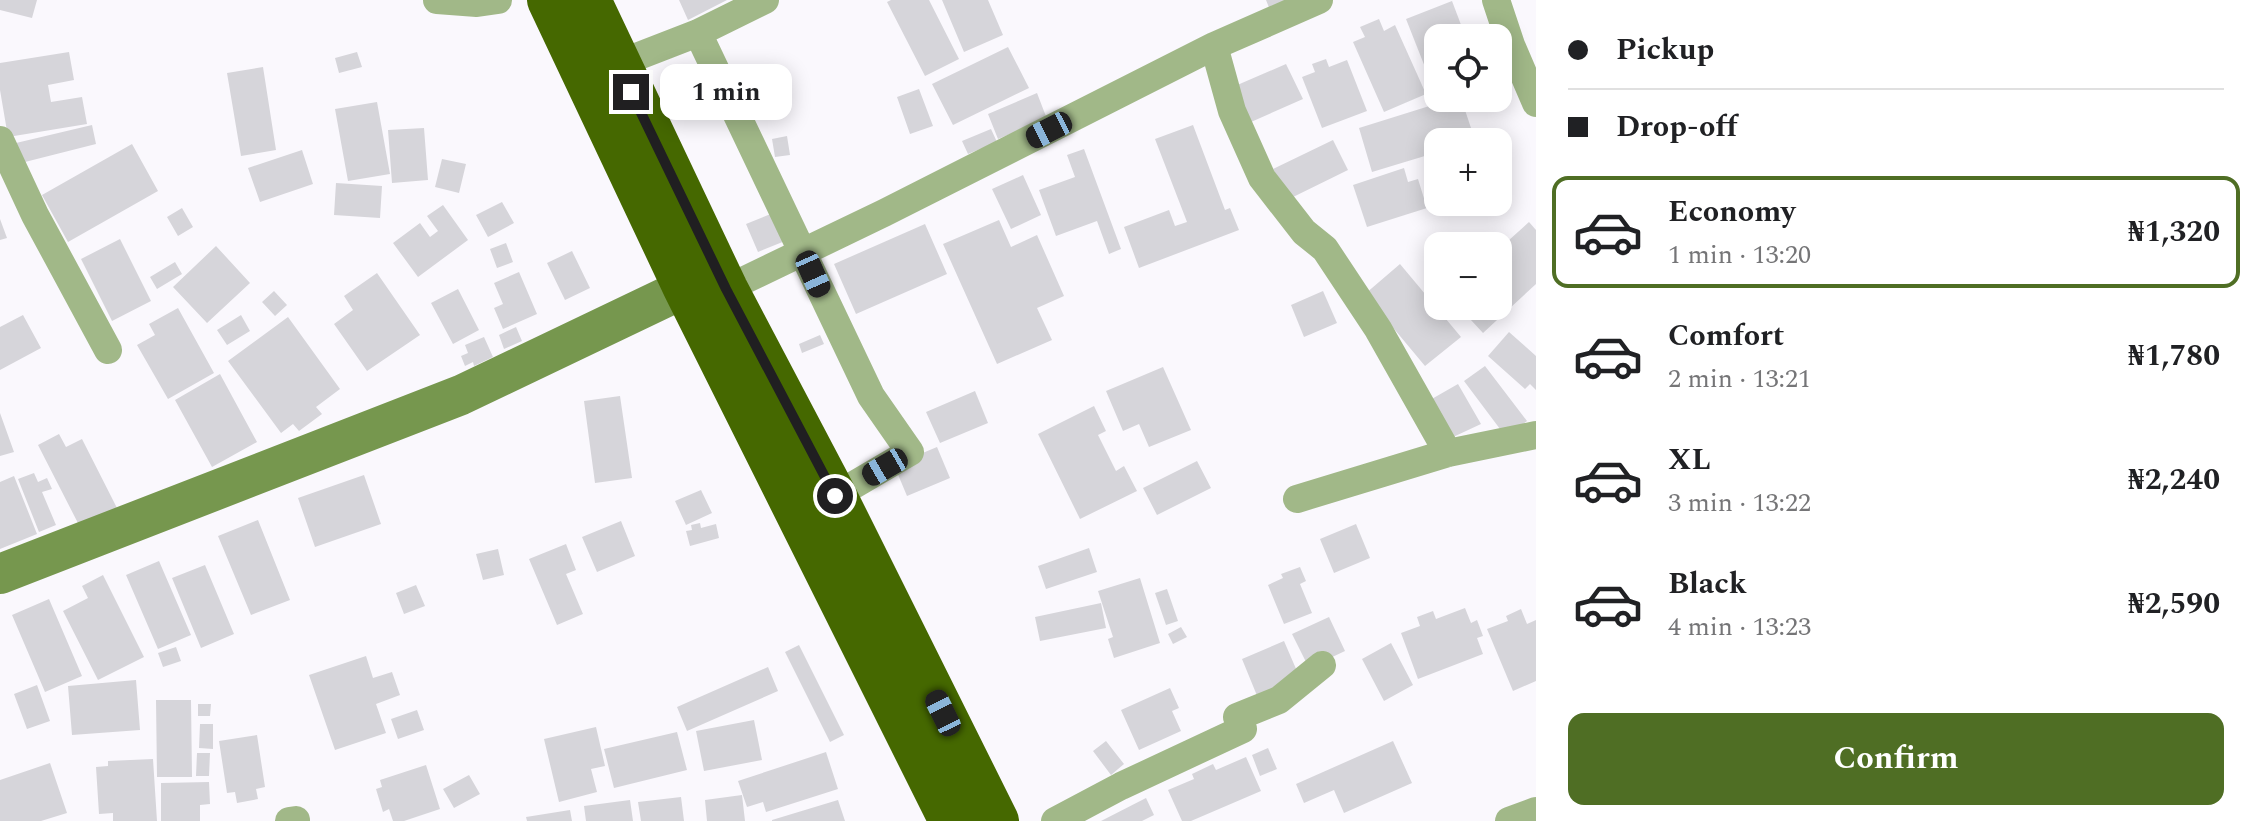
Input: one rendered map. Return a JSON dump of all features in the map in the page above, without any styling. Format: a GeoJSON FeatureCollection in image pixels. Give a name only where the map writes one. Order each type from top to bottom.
{"type":"FeatureCollection","features":[{"type":"Feature","properties":{"kind":"highway"},"geometry":{"type":"LineString","coordinates":[[549,0],[705,289],[951,821]]}},
{"type":"Feature","properties":{"kind":"highway"},"geometry":{"type":"LineString","coordinates":[[589,0],[618,64],[705,289],[835,496],[997,821]]}},
{"type":"Feature","properties":{"kind":"street"},"geometry":{"type":"LineString","coordinates":[[437,0],[477,3],[498,0]]}},
{"type":"Feature","properties":{"kind":"street"},"geometry":{"type":"LineString","coordinates":[[618,64],[698,33],[765,0]]}},
{"type":"Feature","properties":{"kind":"street"},"geometry":{"type":"LineString","coordinates":[[0,574],[461,395],[705,289],[803,251],[1214,46],[1319,0]]}},
{"type":"Feature","properties":{"kind":"street"},"geometry":{"type":"LineString","coordinates":[[1496,0],[1536,103]]}},
{"type":"Feature","properties":{"kind":"street"},"geometry":{"type":"LineString","coordinates":[[698,33],[871,396],[910,452],[835,496]]}},
{"type":"Feature","properties":{"kind":"street"},"geometry":{"type":"LineString","coordinates":[[1214,46],[1232,111],[1262,178],[1304,232],[1325,249],[1378,329],[1448,453]]}},
{"type":"Feature","properties":{"kind":"street"},"geometry":{"type":"LineString","coordinates":[[0,140],[35,215],[108,350]]}},
{"type":"Feature","properties":{"kind":"street"},"geometry":{"type":"LineString","coordinates":[[1297,499],[1448,453],[1536,435]]}},
{"type":"Feature","properties":{"kind":"street"},"geometry":{"type":"LineString","coordinates":[[1055,821],[1240,723],[1279,700],[1322,665]]}},
{"type":"Feature","properties":{"kind":"street"},"geometry":{"type":"LineString","coordinates":[[1509,821],[1536,811]]}},
{"type":"Feature","properties":{"kind":"building"},"geometry":{"type":"Polygon","coordinates":[[[0,0],[37,0],[32,18],[0,10],[0,0]]]}},
{"type":"Feature","properties":{"kind":"building"},"geometry":{"type":"Polygon","coordinates":[[[679,0],[727,0],[688,20],[679,0]]]}},
{"type":"Feature","properties":{"kind":"building"},"geometry":{"type":"Polygon","coordinates":[[[929,0],[959,59],[925,76],[887,2],[929,0]]]}},
{"type":"Feature","properties":{"kind":"building"},"geometry":{"type":"Polygon","coordinates":[[[942,0],[988,0],[1003,35],[964,52],[942,0]]]}},
{"type":"Feature","properties":{"kind":"building"},"geometry":{"type":"Polygon","coordinates":[[[1266,0],[1309,0],[1272,15],[1266,0]]]}},
{"type":"Feature","properties":{"kind":"building"},"geometry":{"type":"Polygon","coordinates":[[[1452,1],[1461,24],[1424,24],[1424,65],[1406,19],[1452,1]]]}},
{"type":"Feature","properties":{"kind":"building"},"geometry":{"type":"Polygon","coordinates":[[[1379,19],[1384,31],[1395,25],[1424,95],[1384,112],[1353,42],[1365,37],[1360,27],[1379,19]]]}},
{"type":"Feature","properties":{"kind":"building"},"geometry":{"type":"Polygon","coordinates":[[[1008,47],[1029,88],[953,125],[932,84],[1008,47]]]}},
{"type":"Feature","properties":{"kind":"building"},"geometry":{"type":"Polygon","coordinates":[[[69,52],[74,80],[48,85],[51,102],[82,97],[87,124],[8,137],[0,90],[0,63],[69,52]]]}},
{"type":"Feature","properties":{"kind":"building"},"geometry":{"type":"Polygon","coordinates":[[[357,52],[362,67],[339,73],[335,58],[357,52]]]}},
{"type":"Feature","properties":{"kind":"building"},"geometry":{"type":"Polygon","coordinates":[[[1326,59],[1329,67],[1347,60],[1367,111],[1322,128],[1302,77],[1315,72],[1312,64],[1326,59]]]}},
{"type":"Feature","properties":{"kind":"building"},"geometry":{"type":"Polygon","coordinates":[[[1286,64],[1303,99],[1251,122],[1235,86],[1286,64]]]}},
{"type":"Feature","properties":{"kind":"building"},"geometry":{"type":"Polygon","coordinates":[[[263,67],[276,150],[241,156],[227,73],[263,67]]]}},
{"type":"Feature","properties":{"kind":"building"},"geometry":{"type":"Polygon","coordinates":[[[919,89],[933,126],[910,134],[897,97],[919,89]]]}},
{"type":"Feature","properties":{"kind":"building"},"geometry":{"type":"Polygon","coordinates":[[[1037,93],[1047,119],[998,139],[988,114],[1037,93]]]}},
{"type":"Feature","properties":{"kind":"building"},"geometry":{"type":"Polygon","coordinates":[[[377,102],[390,174],[348,181],[335,109],[377,102]]]}},
{"type":"Feature","properties":{"kind":"building"},"geometry":{"type":"Polygon","coordinates":[[[1424,108],[1424,112],[1466,112],[1471,128],[1424,128],[1424,156],[1372,172],[1359,128],[1424,108]]]}},
{"type":"Feature","properties":{"kind":"building"},"geometry":{"type":"Polygon","coordinates":[[[92,125],[96,144],[21,163],[16,143],[92,125]]]}},
{"type":"Feature","properties":{"kind":"building"},"geometry":{"type":"Polygon","coordinates":[[[1193,125],[1225,210],[1230,208],[1239,230],[1139,268],[1124,227],[1169,210],[1175,226],[1187,222],[1155,139],[1193,125]]]}},
{"type":"Feature","properties":{"kind":"building"},"geometry":{"type":"Polygon","coordinates":[[[424,128],[428,180],[392,183],[388,130],[424,128]]]}},
{"type":"Feature","properties":{"kind":"building"},"geometry":{"type":"Polygon","coordinates":[[[991,129],[997,142],[968,154],[962,141],[991,129]]]}},
{"type":"Feature","properties":{"kind":"building"},"geometry":{"type":"Polygon","coordinates":[[[787,136],[790,155],[775,157],[772,139],[787,136]]]}},
{"type":"Feature","properties":{"kind":"building"},"geometry":{"type":"Polygon","coordinates":[[[1333,140],[1348,170],[1289,199],[1273,169],[1333,140]]]}},
{"type":"Feature","properties":{"kind":"building"},"geometry":{"type":"Polygon","coordinates":[[[132,144],[158,191],[68,242],[42,195],[132,144]]]}},
{"type":"Feature","properties":{"kind":"building"},"geometry":{"type":"Polygon","coordinates":[[[1084,149],[1121,249],[1109,254],[1097,221],[1056,236],[1039,190],[1075,177],[1067,155],[1084,149]]]}},
{"type":"Feature","properties":{"kind":"building"},"geometry":{"type":"Polygon","coordinates":[[[302,150],[313,184],[260,202],[248,168],[302,150]]]}},
{"type":"Feature","properties":{"kind":"building"},"geometry":{"type":"Polygon","coordinates":[[[442,159],[466,164],[459,193],[435,187],[442,159]]]}},
{"type":"Feature","properties":{"kind":"building"},"geometry":{"type":"Polygon","coordinates":[[[1404,168],[1408,182],[1418,179],[1424,209],[1367,227],[1353,185],[1404,168]]]}},
{"type":"Feature","properties":{"kind":"building"},"geometry":{"type":"Polygon","coordinates":[[[1023,175],[1041,215],[1011,229],[992,189],[1023,175]]]}},
{"type":"Feature","properties":{"kind":"building"},"geometry":{"type":"Polygon","coordinates":[[[336,183],[382,186],[380,218],[334,215],[336,183]]]}},
{"type":"Feature","properties":{"kind":"building"},"geometry":{"type":"Polygon","coordinates":[[[502,202],[514,223],[488,237],[476,215],[502,202]]]}},
{"type":"Feature","properties":{"kind":"building"},"geometry":{"type":"Polygon","coordinates":[[[443,205],[468,240],[418,277],[393,243],[420,223],[430,237],[438,231],[427,216],[443,205]]]}},
{"type":"Feature","properties":{"kind":"building"},"geometry":{"type":"Polygon","coordinates":[[[182,208],[193,227],[178,236],[167,217],[182,208]]]}},
{"type":"Feature","properties":{"kind":"building"},"geometry":{"type":"Polygon","coordinates":[[[773,213],[785,241],[758,252],[746,224],[773,213]]]}},
{"type":"Feature","properties":{"kind":"building"},"geometry":{"type":"Polygon","coordinates":[[[0,219],[7,238],[0,240],[0,219]]]}},
{"type":"Feature","properties":{"kind":"building"},"geometry":{"type":"Polygon","coordinates":[[[999,220],[1011,247],[1037,235],[1064,296],[1037,308],[1052,340],[997,364],[943,244],[999,220]]]}},
{"type":"Feature","properties":{"kind":"building"},"geometry":{"type":"Polygon","coordinates":[[[1529,222],[1536,230],[1536,284],[1512,306],[1512,237],[1529,222]]]}},
{"type":"Feature","properties":{"kind":"building"},"geometry":{"type":"Polygon","coordinates":[[[925,224],[947,274],[856,314],[834,264],[925,224]]]}},
{"type":"Feature","properties":{"kind":"building"},"geometry":{"type":"Polygon","coordinates":[[[120,239],[151,301],[112,321],[81,259],[120,239]]]}},
{"type":"Feature","properties":{"kind":"building"},"geometry":{"type":"Polygon","coordinates":[[[506,243],[513,262],[497,268],[490,249],[506,243]]]}},
{"type":"Feature","properties":{"kind":"building"},"geometry":{"type":"Polygon","coordinates":[[[216,246],[250,283],[207,323],[173,287],[216,246]]]}},
{"type":"Feature","properties":{"kind":"building"},"geometry":{"type":"Polygon","coordinates":[[[572,251],[590,288],[565,300],[547,263],[572,251]]]}},
{"type":"Feature","properties":{"kind":"building"},"geometry":{"type":"Polygon","coordinates":[[[175,262],[182,274],[157,289],[150,277],[175,262]]]}},
{"type":"Feature","properties":{"kind":"building"},"geometry":{"type":"Polygon","coordinates":[[[1400,264],[1424,293],[1424,320],[1447,320],[1461,337],[1425,366],[1365,294],[1400,264]]]}},
{"type":"Feature","properties":{"kind":"building"},"geometry":{"type":"Polygon","coordinates":[[[519,272],[537,314],[503,329],[494,308],[503,304],[494,283],[519,272]]]}},
{"type":"Feature","properties":{"kind":"building"},"geometry":{"type":"Polygon","coordinates":[[[377,273],[420,335],[367,371],[334,324],[353,310],[344,296],[377,273]]]}},
{"type":"Feature","properties":{"kind":"building"},"geometry":{"type":"Polygon","coordinates":[[[458,289],[479,330],[453,344],[431,303],[458,289]]]}},
{"type":"Feature","properties":{"kind":"building"},"geometry":{"type":"Polygon","coordinates":[[[274,291],[287,305],[275,316],[262,302],[274,291]]]}},
{"type":"Feature","properties":{"kind":"building"},"geometry":{"type":"Polygon","coordinates":[[[1323,291],[1337,323],[1304,337],[1291,305],[1323,291]]]}},
{"type":"Feature","properties":{"kind":"building"},"geometry":{"type":"Polygon","coordinates":[[[178,308],[214,373],[168,399],[137,345],[155,335],[149,324],[178,308]]]}},
{"type":"Feature","properties":{"kind":"building"},"geometry":{"type":"Polygon","coordinates":[[[23,315],[41,348],[0,370],[0,327],[23,315]]]}},
{"type":"Feature","properties":{"kind":"building"},"geometry":{"type":"Polygon","coordinates":[[[241,315],[250,331],[227,345],[217,330],[241,315]]]}},
{"type":"Feature","properties":{"kind":"building"},"geometry":{"type":"Polygon","coordinates":[[[288,317],[340,389],[316,407],[322,414],[299,431],[293,424],[281,433],[228,361],[288,317]]]}},
{"type":"Feature","properties":{"kind":"building"},"geometry":{"type":"Polygon","coordinates":[[[1471,320],[1497,320],[1483,333],[1471,320]]]}},
{"type":"Feature","properties":{"kind":"building"},"geometry":{"type":"Polygon","coordinates":[[[516,327],[522,341],[504,349],[499,335],[516,327]]]}},
{"type":"Feature","properties":{"kind":"building"},"geometry":{"type":"Polygon","coordinates":[[[1509,332],[1536,356],[1536,390],[1530,384],[1525,389],[1488,356],[1509,332]]]}},
{"type":"Feature","properties":{"kind":"building"},"geometry":{"type":"Polygon","coordinates":[[[820,335],[824,344],[802,353],[799,344],[820,335]]]}},
{"type":"Feature","properties":{"kind":"building"},"geometry":{"type":"Polygon","coordinates":[[[484,337],[493,357],[474,366],[473,362],[465,366],[461,356],[468,353],[465,345],[484,337]]]}},
{"type":"Feature","properties":{"kind":"building"},"geometry":{"type":"Polygon","coordinates":[[[1485,366],[1527,421],[1506,437],[1464,381],[1485,366]]]}},
{"type":"Feature","properties":{"kind":"building"},"geometry":{"type":"Polygon","coordinates":[[[1163,367],[1191,430],[1149,447],[1139,424],[1123,431],[1106,391],[1163,367]]]}},
{"type":"Feature","properties":{"kind":"building"},"geometry":{"type":"Polygon","coordinates":[[[220,374],[257,442],[212,467],[175,400],[220,374]]]}},
{"type":"Feature","properties":{"kind":"building"},"geometry":{"type":"Polygon","coordinates":[[[1458,384],[1481,424],[1451,438],[1430,400],[1458,384]]]}},
{"type":"Feature","properties":{"kind":"building"},"geometry":{"type":"Polygon","coordinates":[[[975,391],[988,423],[940,443],[926,412],[975,391]]]}},
{"type":"Feature","properties":{"kind":"building"},"geometry":{"type":"Polygon","coordinates":[[[620,396],[632,478],[595,483],[584,401],[620,396]]]}},
{"type":"Feature","properties":{"kind":"building"},"geometry":{"type":"Polygon","coordinates":[[[1094,406],[1106,431],[1098,435],[1116,471],[1124,466],[1137,491],[1080,519],[1038,434],[1094,406]]]}},
{"type":"Feature","properties":{"kind":"building"},"geometry":{"type":"Polygon","coordinates":[[[0,413],[14,452],[0,456],[0,413]]]}},
{"type":"Feature","properties":{"kind":"building"},"geometry":{"type":"Polygon","coordinates":[[[59,434],[66,447],[82,439],[118,510],[81,529],[38,445],[59,434]]]}},
{"type":"Feature","properties":{"kind":"building"},"geometry":{"type":"Polygon","coordinates":[[[937,447],[950,478],[907,496],[894,465],[937,447]]]}},
{"type":"Feature","properties":{"kind":"building"},"geometry":{"type":"Polygon","coordinates":[[[1197,461],[1211,488],[1157,515],[1143,488],[1197,461]]]}},
{"type":"Feature","properties":{"kind":"building"},"geometry":{"type":"Polygon","coordinates":[[[34,473],[38,482],[47,478],[52,489],[42,492],[56,525],[39,532],[18,479],[34,473]]]}},
{"type":"Feature","properties":{"kind":"building"},"geometry":{"type":"Polygon","coordinates":[[[364,475],[381,524],[315,547],[298,498],[364,475]]]}},
{"type":"Feature","properties":{"kind":"building"},"geometry":{"type":"Polygon","coordinates":[[[14,476],[37,534],[0,549],[0,482],[14,476]]]}},
{"type":"Feature","properties":{"kind":"building"},"geometry":{"type":"Polygon","coordinates":[[[701,490],[712,513],[686,525],[675,501],[701,490]]]}},
{"type":"Feature","properties":{"kind":"building"},"geometry":{"type":"Polygon","coordinates":[[[258,520],[290,600],[251,615],[218,536],[258,520]]]}},
{"type":"Feature","properties":{"kind":"building"},"geometry":{"type":"Polygon","coordinates":[[[621,521],[635,556],[597,572],[582,537],[621,521]]]}},
{"type":"Feature","properties":{"kind":"building"},"geometry":{"type":"Polygon","coordinates":[[[700,523],[701,528],[716,524],[719,538],[690,546],[686,531],[692,530],[691,525],[700,523]]]}},
{"type":"Feature","properties":{"kind":"building"},"geometry":{"type":"Polygon","coordinates":[[[1356,524],[1370,558],[1334,573],[1320,539],[1356,524]]]}},
{"type":"Feature","properties":{"kind":"building"},"geometry":{"type":"Polygon","coordinates":[[[566,544],[576,570],[566,574],[583,614],[557,625],[529,559],[566,544]]]}},
{"type":"Feature","properties":{"kind":"building"},"geometry":{"type":"Polygon","coordinates":[[[1089,548],[1097,572],[1046,589],[1038,566],[1089,548]]]}},
{"type":"Feature","properties":{"kind":"building"},"geometry":{"type":"Polygon","coordinates":[[[498,549],[504,575],[483,580],[476,554],[498,549]]]}},
{"type":"Feature","properties":{"kind":"building"},"geometry":{"type":"Polygon","coordinates":[[[159,561],[191,635],[158,649],[126,575],[159,561]]]}},
{"type":"Feature","properties":{"kind":"building"},"geometry":{"type":"Polygon","coordinates":[[[205,565],[234,634],[201,648],[172,578],[205,565]]]}},
{"type":"Feature","properties":{"kind":"building"},"geometry":{"type":"Polygon","coordinates":[[[1300,567],[1306,581],[1300,584],[1312,613],[1284,624],[1268,585],[1283,578],[1281,574],[1300,567]]]}},
{"type":"Feature","properties":{"kind":"building"},"geometry":{"type":"Polygon","coordinates":[[[103,575],[144,657],[98,680],[63,611],[88,598],[82,586],[103,575]]]}},
{"type":"Feature","properties":{"kind":"building"},"geometry":{"type":"Polygon","coordinates":[[[1140,578],[1160,643],[1114,658],[1108,639],[1113,637],[1098,591],[1140,578]]]}},
{"type":"Feature","properties":{"kind":"building"},"geometry":{"type":"Polygon","coordinates":[[[416,585],[425,606],[404,614],[396,593],[416,585]]]}},
{"type":"Feature","properties":{"kind":"building"},"geometry":{"type":"Polygon","coordinates":[[[1167,589],[1178,621],[1166,625],[1155,593],[1167,589]]]}},
{"type":"Feature","properties":{"kind":"building"},"geometry":{"type":"Polygon","coordinates":[[[49,599],[82,676],[45,692],[12,615],[49,599]]]}},
{"type":"Feature","properties":{"kind":"building"},"geometry":{"type":"Polygon","coordinates":[[[1101,603],[1106,628],[1040,641],[1035,617],[1101,603]]]}},
{"type":"Feature","properties":{"kind":"building"},"geometry":{"type":"Polygon","coordinates":[[[1465,608],[1471,623],[1477,620],[1483,636],[1477,638],[1483,654],[1418,679],[1401,633],[1420,626],[1417,617],[1433,611],[1436,619],[1465,608]]]}},
{"type":"Feature","properties":{"kind":"building"},"geometry":{"type":"Polygon","coordinates":[[[1521,609],[1527,624],[1536,620],[1536,681],[1513,691],[1487,629],[1508,621],[1506,616],[1521,609]]]}},
{"type":"Feature","properties":{"kind":"building"},"geometry":{"type":"Polygon","coordinates":[[[1329,617],[1345,651],[1309,668],[1292,634],[1329,617]]]}},
{"type":"Feature","properties":{"kind":"building"},"geometry":{"type":"Polygon","coordinates":[[[1181,627],[1187,637],[1173,644],[1168,634],[1181,627]]]}},
{"type":"Feature","properties":{"kind":"building"},"geometry":{"type":"Polygon","coordinates":[[[1284,641],[1303,685],[1260,703],[1242,659],[1284,641]]]}},
{"type":"Feature","properties":{"kind":"building"},"geometry":{"type":"Polygon","coordinates":[[[1391,643],[1413,685],[1384,701],[1362,659],[1391,643]]]}},
{"type":"Feature","properties":{"kind":"building"},"geometry":{"type":"Polygon","coordinates":[[[799,645],[844,735],[830,742],[785,652],[799,645]]]}},
{"type":"Feature","properties":{"kind":"building"},"geometry":{"type":"Polygon","coordinates":[[[176,647],[181,661],[163,667],[158,653],[176,647]]]}},
{"type":"Feature","properties":{"kind":"building"},"geometry":{"type":"Polygon","coordinates":[[[366,656],[373,678],[392,672],[400,695],[376,704],[386,733],[335,750],[309,675],[366,656]]]}},
{"type":"Feature","properties":{"kind":"building"},"geometry":{"type":"Polygon","coordinates":[[[768,667],[778,691],[687,731],[677,707],[768,667]]]}},
{"type":"Feature","properties":{"kind":"building"},"geometry":{"type":"Polygon","coordinates":[[[136,680],[140,730],[72,735],[68,686],[136,680]]]}},
{"type":"Feature","properties":{"kind":"building"},"geometry":{"type":"Polygon","coordinates":[[[37,685],[50,721],[27,729],[14,694],[37,685]]]}},
{"type":"Feature","properties":{"kind":"building"},"geometry":{"type":"Polygon","coordinates":[[[1170,688],[1179,708],[1172,711],[1181,731],[1139,750],[1121,710],[1170,688]]]}},
{"type":"Feature","properties":{"kind":"building"},"geometry":{"type":"Polygon","coordinates":[[[156,700],[191,700],[192,777],[157,777],[156,700]]]}},
{"type":"Feature","properties":{"kind":"building"},"geometry":{"type":"Polygon","coordinates":[[[198,704],[211,704],[210,716],[198,716],[198,704]]]}},
{"type":"Feature","properties":{"kind":"building"},"geometry":{"type":"Polygon","coordinates":[[[417,710],[424,730],[398,739],[391,719],[417,710]]]}},
{"type":"Feature","properties":{"kind":"building"},"geometry":{"type":"Polygon","coordinates":[[[754,720],[762,760],[704,771],[696,731],[754,720]]]}},
{"type":"Feature","properties":{"kind":"building"},"geometry":{"type":"Polygon","coordinates":[[[200,724],[213,724],[213,749],[199,748],[200,724]]]}},
{"type":"Feature","properties":{"kind":"building"},"geometry":{"type":"Polygon","coordinates":[[[596,727],[605,766],[591,769],[597,792],[559,802],[544,739],[596,727]]]}},
{"type":"Feature","properties":{"kind":"building"},"geometry":{"type":"Polygon","coordinates":[[[677,732],[687,770],[614,788],[604,749],[677,732]]]}},
{"type":"Feature","properties":{"kind":"building"},"geometry":{"type":"Polygon","coordinates":[[[257,735],[265,787],[256,789],[258,799],[237,803],[235,792],[227,793],[219,741],[257,735]]]}},
{"type":"Feature","properties":{"kind":"building"},"geometry":{"type":"Polygon","coordinates":[[[1106,741],[1124,764],[1111,775],[1093,751],[1106,741]]]}},
{"type":"Feature","properties":{"kind":"building"},"geometry":{"type":"Polygon","coordinates":[[[1393,741],[1412,783],[1344,813],[1334,790],[1304,803],[1296,784],[1393,741]]]}},
{"type":"Feature","properties":{"kind":"building"},"geometry":{"type":"Polygon","coordinates":[[[1268,748],[1277,769],[1260,776],[1252,755],[1268,748]]]}},
{"type":"Feature","properties":{"kind":"building"},"geometry":{"type":"Polygon","coordinates":[[[826,752],[838,789],[766,812],[763,802],[747,807],[738,781],[826,752]]]}},
{"type":"Feature","properties":{"kind":"building"},"geometry":{"type":"Polygon","coordinates":[[[197,753],[210,753],[209,776],[196,776],[197,753]]]}},
{"type":"Feature","properties":{"kind":"building"},"geometry":{"type":"Polygon","coordinates":[[[1246,757],[1261,791],[1191,821],[1182,821],[1168,790],[1194,779],[1192,774],[1213,764],[1216,770],[1246,757]]]}},
{"type":"Feature","properties":{"kind":"building"},"geometry":{"type":"Polygon","coordinates":[[[153,759],[157,821],[113,821],[113,813],[99,814],[96,767],[108,766],[108,761],[153,759]]]}},
{"type":"Feature","properties":{"kind":"building"},"geometry":{"type":"Polygon","coordinates":[[[50,763],[67,813],[41,821],[0,821],[0,780],[50,763]]]}},
{"type":"Feature","properties":{"kind":"building"},"geometry":{"type":"Polygon","coordinates":[[[426,765],[440,809],[404,821],[393,821],[389,809],[383,812],[376,789],[382,787],[380,780],[426,765]]]}},
{"type":"Feature","properties":{"kind":"building"},"geometry":{"type":"Polygon","coordinates":[[[469,775],[480,794],[454,808],[443,789],[469,775]]]}},
{"type":"Feature","properties":{"kind":"building"},"geometry":{"type":"Polygon","coordinates":[[[209,782],[210,804],[200,805],[200,821],[161,821],[161,783],[209,782]]]}},
{"type":"Feature","properties":{"kind":"building"},"geometry":{"type":"Polygon","coordinates":[[[742,795],[745,821],[707,821],[705,800],[742,795]]]}},
{"type":"Feature","properties":{"kind":"building"},"geometry":{"type":"Polygon","coordinates":[[[681,797],[684,821],[641,821],[638,802],[681,797]]]}},
{"type":"Feature","properties":{"kind":"building"},"geometry":{"type":"Polygon","coordinates":[[[1146,798],[1154,815],[1142,821],[1101,821],[1146,798]]]}},
{"type":"Feature","properties":{"kind":"building"},"geometry":{"type":"Polygon","coordinates":[[[630,800],[633,821],[586,821],[584,806],[630,800]]]}},
{"type":"Feature","properties":{"kind":"building"},"geometry":{"type":"Polygon","coordinates":[[[838,800],[845,821],[772,821],[772,820],[838,800]]]}},
{"type":"Feature","properties":{"kind":"building"},"geometry":{"type":"Polygon","coordinates":[[[570,810],[572,821],[527,821],[526,817],[570,810]]]}},
{"type":"Feature","properties":{"kind":"route"},"geometry":{"type":"LineString","coordinates":[[631,92],[726,289],[835,496]]}}]}
